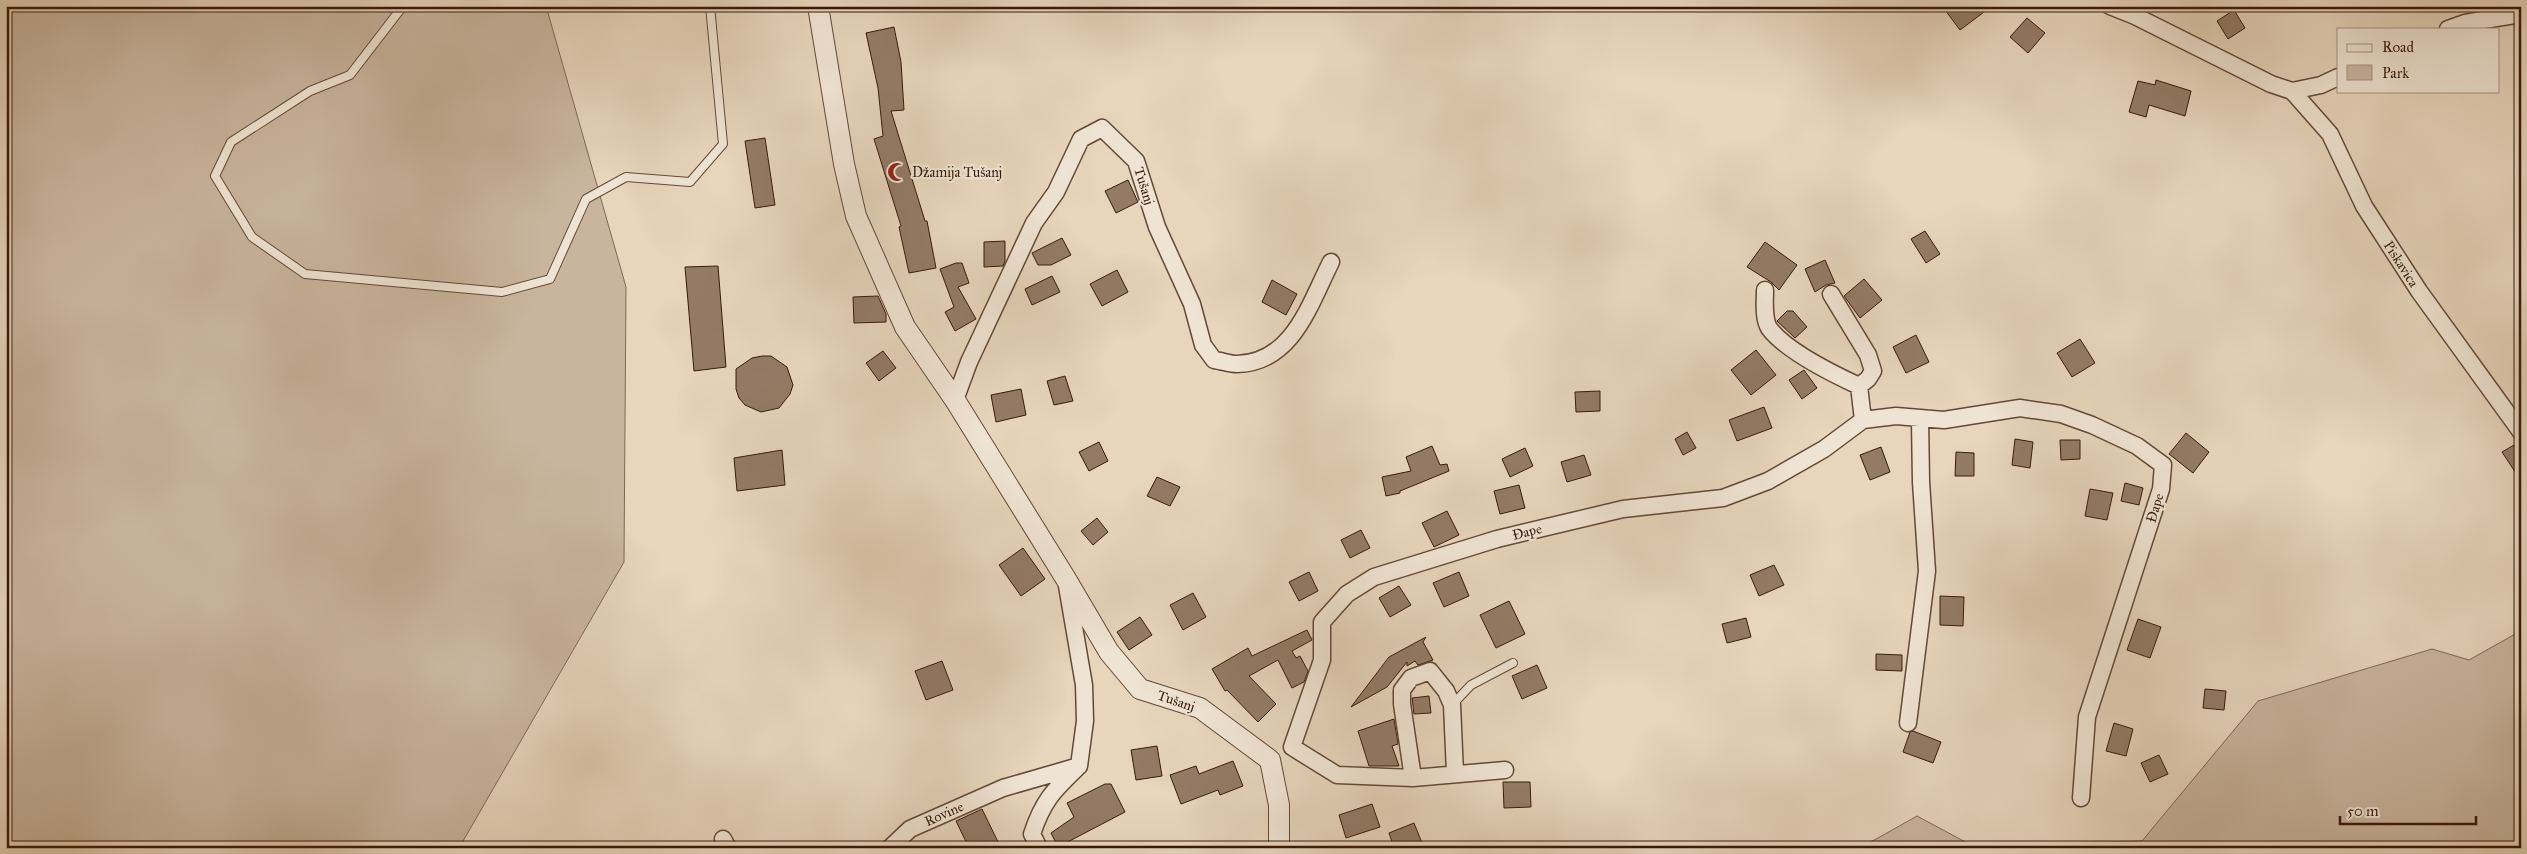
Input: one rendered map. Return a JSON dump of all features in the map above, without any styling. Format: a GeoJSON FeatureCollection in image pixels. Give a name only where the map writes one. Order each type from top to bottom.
{"type":"FeatureCollection","features":[{"type":"Feature","properties":{"kind":"street","name":"Tušanj"},"geometry":{"type":"LineString","coordinates":[[818,6],[844,164],[856,216],[905,327],[954,400],[1066,579],[1109,652],[1140,688],[1200,708],[1270,760]]}},
{"type":"Feature","properties":{"kind":"street","name":"Piskavica"},"geometry":{"type":"LineString","coordinates":[[2110,6],[2135,16],[2271,84],[2292,91],[2330,134],[2364,206],[2419,291],[2521,432]]}},
{"type":"Feature","properties":{"kind":"street"},"geometry":{"type":"LineString","coordinates":[[2451,28],[2465,23],[2521,14]]}},
{"type":"Feature","properties":{"kind":"street"},"geometry":{"type":"LineString","coordinates":[[2292,91],[2320,85],[2337,77]]}},
{"type":"Feature","properties":{"kind":"street","name":"Tušanj"},"geometry":{"type":"LineString","coordinates":[[954,400],[969,362],[1034,223],[1056,192],[1081,139],[1102,128],[1136,161],[1157,227],[1192,304],[1203,345],[1214,360],[1237,364],[1270,357],[1293,337],[1331,262]]}},
{"type":"Feature","properties":{"kind":"street"},"geometry":{"type":"LineString","coordinates":[[1765,290],[1765,313],[1768,327],[1802,357],[1859,386]]}},
{"type":"Feature","properties":{"kind":"street"},"geometry":{"type":"LineString","coordinates":[[1831,294],[1868,355],[1873,371],[1868,379],[1859,386]]}},
{"type":"Feature","properties":{"kind":"street"},"geometry":{"type":"LineString","coordinates":[[1859,386],[1863,420]]}},
{"type":"Feature","properties":{"kind":"street","name":"Đape"},"geometry":{"type":"LineString","coordinates":[[1292,747],[1322,660],[1322,622],[1347,594],[1374,577],[1497,539],[1623,509],[1723,498],[1768,480],[1824,450],[1863,420],[1896,416],[1920,420],[1944,420],[2020,408],[2061,414],[2092,425],[2137,446],[2163,465],[2161,489],[2087,717],[2081,798]]}},
{"type":"Feature","properties":{"kind":"street"},"geometry":{"type":"LineString","coordinates":[[1908,723],[1927,571],[1921,482],[1920,420]]}},
{"type":"Feature","properties":{"kind":"street","name":"Tušanj"},"geometry":{"type":"LineString","coordinates":[[1066,579],[1084,684],[1085,721],[1079,766]]}},
{"type":"Feature","properties":{"kind":"street"},"geometry":{"type":"LineString","coordinates":[[1413,778],[1402,704],[1402,690],[1411,678],[1430,671],[1446,691],[1452,705],[1455,773]]}},
{"type":"Feature","properties":{"kind":"street"},"geometry":{"type":"LineString","coordinates":[[1279,848],[1280,805],[1270,760],[1292,747],[1337,775],[1413,778],[1504,770]]}},
{"type":"Feature","properties":{"kind":"street"},"geometry":{"type":"LineString","coordinates":[[1039,848],[1032,834],[1038,814],[1049,796],[1079,766]]}},
{"type":"Feature","properties":{"kind":"street","name":"Rovine"},"geometry":{"type":"LineString","coordinates":[[890,848],[910,829],[1003,788],[1079,766]]}},
{"type":"Feature","properties":{"kind":"lane"},"geometry":{"type":"LineString","coordinates":[[403,6],[350,75],[310,91],[231,142],[215,176],[252,238],[305,274],[502,292],[550,279],[586,199],[626,177],[690,182],[723,144],[710,6]]}},
{"type":"Feature","properties":{"kind":"lane"},"geometry":{"type":"LineString","coordinates":[[1452,705],[1470,685],[1513,663]]}},
{"type":"Feature","properties":{"kind":"green space"},"geometry":{"type":"Polygon","coordinates":[[[6,6],[546,6],[626,287],[624,562],[459,848],[12,848],[6,840],[6,6]]]}},
{"type":"Feature","properties":{"kind":"green space"},"geometry":{"type":"Polygon","coordinates":[[[2517,633],[2521,634],[2521,848],[1869,848],[1869,843],[1917,816],[1971,845],[2142,841],[2258,701],[2432,649],[2469,660],[2517,633]]]}},
{"type":"Feature","properties":{"kind":"building"},"geometry":{"type":"Polygon","coordinates":[[[1942,6],[1992,6],[1960,30],[1942,6]]]}},
{"type":"Feature","properties":{"kind":"building"},"geometry":{"type":"Polygon","coordinates":[[[2234,10],[2245,28],[2228,39],[2217,21],[2234,10]]]}},
{"type":"Feature","properties":{"kind":"building"},"geometry":{"type":"Polygon","coordinates":[[[2027,18],[2045,33],[2028,53],[2010,37],[2027,18]]]}},
{"type":"Feature","properties":{"kind":"building"},"geometry":{"type":"Polygon","coordinates":[[[894,27],[901,62],[904,110],[891,111],[925,221],[927,221],[936,268],[909,273],[899,227],[901,226],[874,139],[883,136],[878,88],[866,33],[894,27]]]}},
{"type":"Feature","properties":{"kind":"building"},"geometry":{"type":"Polygon","coordinates":[[[2156,80],[2191,91],[2185,116],[2149,105],[2146,117],[2129,112],[2138,81],[2155,85],[2156,80]]]}},
{"type":"Feature","properties":{"kind":"building"},"geometry":{"type":"Polygon","coordinates":[[[765,138],[775,205],[755,208],[745,141],[765,138]]]}},
{"type":"Feature","properties":{"kind":"building"},"geometry":{"type":"Polygon","coordinates":[[[1128,180],[1138,202],[1116,213],[1105,191],[1128,180]]]}},
{"type":"Feature","properties":{"kind":"building"},"geometry":{"type":"Polygon","coordinates":[[[1925,231],[1940,254],[1926,263],[1911,239],[1925,231]]]}},
{"type":"Feature","properties":{"kind":"building"},"geometry":{"type":"Polygon","coordinates":[[[1062,238],[1071,255],[1051,265],[1038,265],[1032,253],[1062,238]]]}},
{"type":"Feature","properties":{"kind":"building"},"geometry":{"type":"Polygon","coordinates":[[[1005,241],[1005,261],[1003,266],[984,267],[984,242],[1005,241]]]}},
{"type":"Feature","properties":{"kind":"building"},"geometry":{"type":"Polygon","coordinates":[[[1765,242],[1797,265],[1779,290],[1771,282],[1747,267],[1765,242]]]}},
{"type":"Feature","properties":{"kind":"building"},"geometry":{"type":"Polygon","coordinates":[[[1825,260],[1835,283],[1826,285],[1815,292],[1805,269],[1825,260]]]}},
{"type":"Feature","properties":{"kind":"building"},"geometry":{"type":"Polygon","coordinates":[[[956,263],[962,263],[969,283],[958,287],[976,319],[955,331],[945,312],[954,307],[940,269],[956,263]]]}},
{"type":"Feature","properties":{"kind":"building"},"geometry":{"type":"Polygon","coordinates":[[[718,266],[726,367],[694,371],[685,267],[718,266]]]}},
{"type":"Feature","properties":{"kind":"building"},"geometry":{"type":"Polygon","coordinates":[[[1117,270],[1128,292],[1102,306],[1090,284],[1117,270]]]}},
{"type":"Feature","properties":{"kind":"building"},"geometry":{"type":"Polygon","coordinates":[[[1052,276],[1060,292],[1032,305],[1025,289],[1052,276]]]}},
{"type":"Feature","properties":{"kind":"building"},"geometry":{"type":"Polygon","coordinates":[[[1864,279],[1882,300],[1860,318],[1844,296],[1864,279]]]}},
{"type":"Feature","properties":{"kind":"building"},"geometry":{"type":"Polygon","coordinates":[[[1272,280],[1297,294],[1286,315],[1262,302],[1272,280]]]}},
{"type":"Feature","properties":{"kind":"building"},"geometry":{"type":"Polygon","coordinates":[[[878,296],[886,314],[886,322],[854,323],[853,297],[878,296]]]}},
{"type":"Feature","properties":{"kind":"building"},"geometry":{"type":"Polygon","coordinates":[[[1787,311],[1793,311],[1807,327],[1795,338],[1777,321],[1787,311]]]}},
{"type":"Feature","properties":{"kind":"building"},"geometry":{"type":"Polygon","coordinates":[[[1916,335],[1929,362],[1906,373],[1893,347],[1916,335]]]}},
{"type":"Feature","properties":{"kind":"building"},"geometry":{"type":"Polygon","coordinates":[[[2080,339],[2095,363],[2072,377],[2057,353],[2080,339]]]}},
{"type":"Feature","properties":{"kind":"building"},"geometry":{"type":"Polygon","coordinates":[[[1756,350],[1776,375],[1751,395],[1731,370],[1756,350]]]}},
{"type":"Feature","properties":{"kind":"building"},"geometry":{"type":"Polygon","coordinates":[[[883,351],[896,368],[879,381],[866,363],[883,351]]]}},
{"type":"Feature","properties":{"kind":"building"},"geometry":{"type":"Polygon","coordinates":[[[771,356],[787,367],[793,385],[790,394],[779,408],[761,412],[745,405],[739,398],[736,389],[736,369],[752,358],[771,356]]]}},
{"type":"Feature","properties":{"kind":"building"},"geometry":{"type":"Polygon","coordinates":[[[1804,370],[1817,388],[1802,399],[1789,380],[1804,370]]]}},
{"type":"Feature","properties":{"kind":"building"},"geometry":{"type":"Polygon","coordinates":[[[1065,376],[1073,401],[1054,405],[1047,381],[1065,376]]]}},
{"type":"Feature","properties":{"kind":"building"},"geometry":{"type":"Polygon","coordinates":[[[1021,389],[1026,415],[996,422],[991,395],[1021,389]]]}},
{"type":"Feature","properties":{"kind":"building"},"geometry":{"type":"Polygon","coordinates":[[[1600,391],[1600,411],[1576,412],[1575,392],[1600,391]]]}},
{"type":"Feature","properties":{"kind":"building"},"geometry":{"type":"Polygon","coordinates":[[[1764,407],[1772,428],[1737,441],[1729,420],[1764,407]]]}},
{"type":"Feature","properties":{"kind":"building"},"geometry":{"type":"Polygon","coordinates":[[[1687,432],[1696,448],[1683,455],[1675,439],[1687,432]]]}},
{"type":"Feature","properties":{"kind":"building"},"geometry":{"type":"Polygon","coordinates":[[[2186,433],[2209,452],[2193,473],[2169,454],[2186,433]]]}},
{"type":"Feature","properties":{"kind":"building"},"geometry":{"type":"Polygon","coordinates":[[[2015,439],[2033,442],[2030,468],[2012,465],[2015,439]]]}},
{"type":"Feature","properties":{"kind":"building"},"geometry":{"type":"Polygon","coordinates":[[[2060,440],[2080,440],[2080,459],[2061,460],[2060,440]]]}},
{"type":"Feature","properties":{"kind":"building"},"geometry":{"type":"Polygon","coordinates":[[[1099,442],[1108,461],[1089,471],[1079,452],[1099,442]]]}},
{"type":"Feature","properties":{"kind":"building"},"geometry":{"type":"Polygon","coordinates":[[[2514,445],[2521,456],[2521,481],[2502,452],[2514,445]]]}},
{"type":"Feature","properties":{"kind":"building"},"geometry":{"type":"Polygon","coordinates":[[[1432,446],[1440,465],[1447,464],[1449,471],[1400,491],[1400,493],[1386,496],[1382,477],[1411,471],[1406,457],[1432,446]]]}},
{"type":"Feature","properties":{"kind":"building"},"geometry":{"type":"Polygon","coordinates":[[[1881,447],[1890,472],[1870,480],[1860,455],[1881,447]]]}},
{"type":"Feature","properties":{"kind":"building"},"geometry":{"type":"Polygon","coordinates":[[[1525,448],[1533,466],[1510,477],[1502,459],[1525,448]]]}},
{"type":"Feature","properties":{"kind":"building"},"geometry":{"type":"Polygon","coordinates":[[[782,450],[785,485],[737,491],[734,458],[782,450]]]}},
{"type":"Feature","properties":{"kind":"building"},"geometry":{"type":"Polygon","coordinates":[[[1956,452],[1974,453],[1974,476],[1955,476],[1956,452]]]}},
{"type":"Feature","properties":{"kind":"building"},"geometry":{"type":"Polygon","coordinates":[[[1584,455],[1591,475],[1567,482],[1561,462],[1584,455]]]}},
{"type":"Feature","properties":{"kind":"building"},"geometry":{"type":"Polygon","coordinates":[[[1157,477],[1180,487],[1170,506],[1147,496],[1157,477]]]}},
{"type":"Feature","properties":{"kind":"building"},"geometry":{"type":"Polygon","coordinates":[[[2125,483],[2143,488],[2139,505],[2121,501],[2125,483]]]}},
{"type":"Feature","properties":{"kind":"building"},"geometry":{"type":"Polygon","coordinates":[[[1519,485],[1525,508],[1500,514],[1494,491],[1519,485]]]}},
{"type":"Feature","properties":{"kind":"building"},"geometry":{"type":"Polygon","coordinates":[[[2090,489],[2113,493],[2107,520],[2085,516],[2090,489]]]}},
{"type":"Feature","properties":{"kind":"building"},"geometry":{"type":"Polygon","coordinates":[[[1447,511],[1459,535],[1434,547],[1422,523],[1447,511]]]}},
{"type":"Feature","properties":{"kind":"building"},"geometry":{"type":"Polygon","coordinates":[[[1097,518],[1108,532],[1093,545],[1081,531],[1097,518]]]}},
{"type":"Feature","properties":{"kind":"building"},"geometry":{"type":"Polygon","coordinates":[[[1361,530],[1370,548],[1350,558],[1341,540],[1361,530]]]}},
{"type":"Feature","properties":{"kind":"building"},"geometry":{"type":"Polygon","coordinates":[[[1023,548],[1045,579],[1021,596],[999,565],[1023,548]]]}},
{"type":"Feature","properties":{"kind":"building"},"geometry":{"type":"Polygon","coordinates":[[[1774,565],[1784,585],[1759,596],[1750,575],[1774,565]]]}},
{"type":"Feature","properties":{"kind":"building"},"geometry":{"type":"Polygon","coordinates":[[[1309,572],[1318,591],[1299,601],[1289,582],[1309,572]]]}},
{"type":"Feature","properties":{"kind":"building"},"geometry":{"type":"Polygon","coordinates":[[[1459,572],[1469,596],[1444,607],[1433,583],[1459,572]]]}},
{"type":"Feature","properties":{"kind":"building"},"geometry":{"type":"Polygon","coordinates":[[[1399,586],[1411,605],[1390,617],[1379,598],[1399,586]]]}},
{"type":"Feature","properties":{"kind":"building"},"geometry":{"type":"Polygon","coordinates":[[[1193,593],[1206,617],[1183,630],[1170,605],[1193,593]]]}},
{"type":"Feature","properties":{"kind":"building"},"geometry":{"type":"Polygon","coordinates":[[[1940,596],[1964,597],[1963,626],[1940,625],[1940,596]]]}},
{"type":"Feature","properties":{"kind":"building"},"geometry":{"type":"Polygon","coordinates":[[[1509,601],[1525,634],[1496,648],[1480,615],[1509,601]]]}},
{"type":"Feature","properties":{"kind":"building"},"geometry":{"type":"Polygon","coordinates":[[[1140,617],[1152,635],[1129,650],[1117,632],[1140,617]]]}},
{"type":"Feature","properties":{"kind":"building"},"geometry":{"type":"Polygon","coordinates":[[[1746,618],[1751,637],[1727,643],[1722,624],[1746,618]]]}},
{"type":"Feature","properties":{"kind":"building"},"geometry":{"type":"Polygon","coordinates":[[[2138,619],[2161,627],[2150,658],[2127,650],[2138,619]]]}},
{"type":"Feature","properties":{"kind":"building"},"geometry":{"type":"Polygon","coordinates":[[[1307,630],[1312,640],[1292,651],[1296,658],[1300,656],[1308,671],[1304,682],[1292,688],[1278,660],[1249,676],[1276,704],[1258,722],[1227,690],[1225,691],[1212,669],[1248,648],[1252,656],[1307,630]]]}},
{"type":"Feature","properties":{"kind":"building"},"geometry":{"type":"Polygon","coordinates":[[[1426,637],[1423,642],[1433,660],[1418,665],[1415,661],[1407,666],[1407,662],[1387,687],[1351,707],[1389,657],[1426,637]]]}},
{"type":"Feature","properties":{"kind":"building"},"geometry":{"type":"Polygon","coordinates":[[[1876,654],[1902,655],[1902,671],[1876,670],[1876,654]]]}},
{"type":"Feature","properties":{"kind":"building"},"geometry":{"type":"Polygon","coordinates":[[[942,661],[953,690],[926,700],[915,671],[942,661]]]}},
{"type":"Feature","properties":{"kind":"building"},"geometry":{"type":"Polygon","coordinates":[[[1537,665],[1547,688],[1522,699],[1512,676],[1537,665]]]}},
{"type":"Feature","properties":{"kind":"building"},"geometry":{"type":"Polygon","coordinates":[[[2205,689],[2226,691],[2224,710],[2203,708],[2205,689]]]}},
{"type":"Feature","properties":{"kind":"building"},"geometry":{"type":"Polygon","coordinates":[[[1429,696],[1431,713],[1414,714],[1412,698],[1429,696]]]}},
{"type":"Feature","properties":{"kind":"building"},"geometry":{"type":"Polygon","coordinates":[[[1394,719],[1398,744],[1392,746],[1399,766],[1369,766],[1358,731],[1394,719]]]}},
{"type":"Feature","properties":{"kind":"building"},"geometry":{"type":"Polygon","coordinates":[[[2114,723],[2133,729],[2126,756],[2106,751],[2114,723]]]}},
{"type":"Feature","properties":{"kind":"building"},"geometry":{"type":"Polygon","coordinates":[[[1913,731],[1941,742],[1933,763],[1903,752],[1910,732],[1913,731]]]}},
{"type":"Feature","properties":{"kind":"building"},"geometry":{"type":"Polygon","coordinates":[[[1157,746],[1162,776],[1136,780],[1131,750],[1157,746]]]}},
{"type":"Feature","properties":{"kind":"building"},"geometry":{"type":"Polygon","coordinates":[[[2159,755],[2168,774],[2150,782],[2141,763],[2159,755]]]}},
{"type":"Feature","properties":{"kind":"building"},"geometry":{"type":"Polygon","coordinates":[[[1233,761],[1243,786],[1220,795],[1218,790],[1181,804],[1170,775],[1196,766],[1199,774],[1233,761]]]}},
{"type":"Feature","properties":{"kind":"building"},"geometry":{"type":"Polygon","coordinates":[[[1503,782],[1530,782],[1531,807],[1504,808],[1503,782]]]}},
{"type":"Feature","properties":{"kind":"building"},"geometry":{"type":"Polygon","coordinates":[[[1105,784],[1111,784],[1125,812],[1058,847],[1051,833],[1074,817],[1067,803],[1105,784]]]}},
{"type":"Feature","properties":{"kind":"building"},"geometry":{"type":"Polygon","coordinates":[[[1372,804],[1380,827],[1346,838],[1339,815],[1372,804]]]}},
{"type":"Feature","properties":{"kind":"building"},"geometry":{"type":"Polygon","coordinates":[[[982,809],[1001,848],[969,848],[956,821],[982,809]]]}},
{"type":"Feature","properties":{"kind":"building"},"geometry":{"type":"Polygon","coordinates":[[[1414,823],[1424,848],[1394,848],[1389,833],[1414,823]]]}},
{"type":"Feature","properties":{"kind":"place","name":"Džamija Tušanj"},"geometry":{"type":"Point","coordinates":[897,172]}}]}
